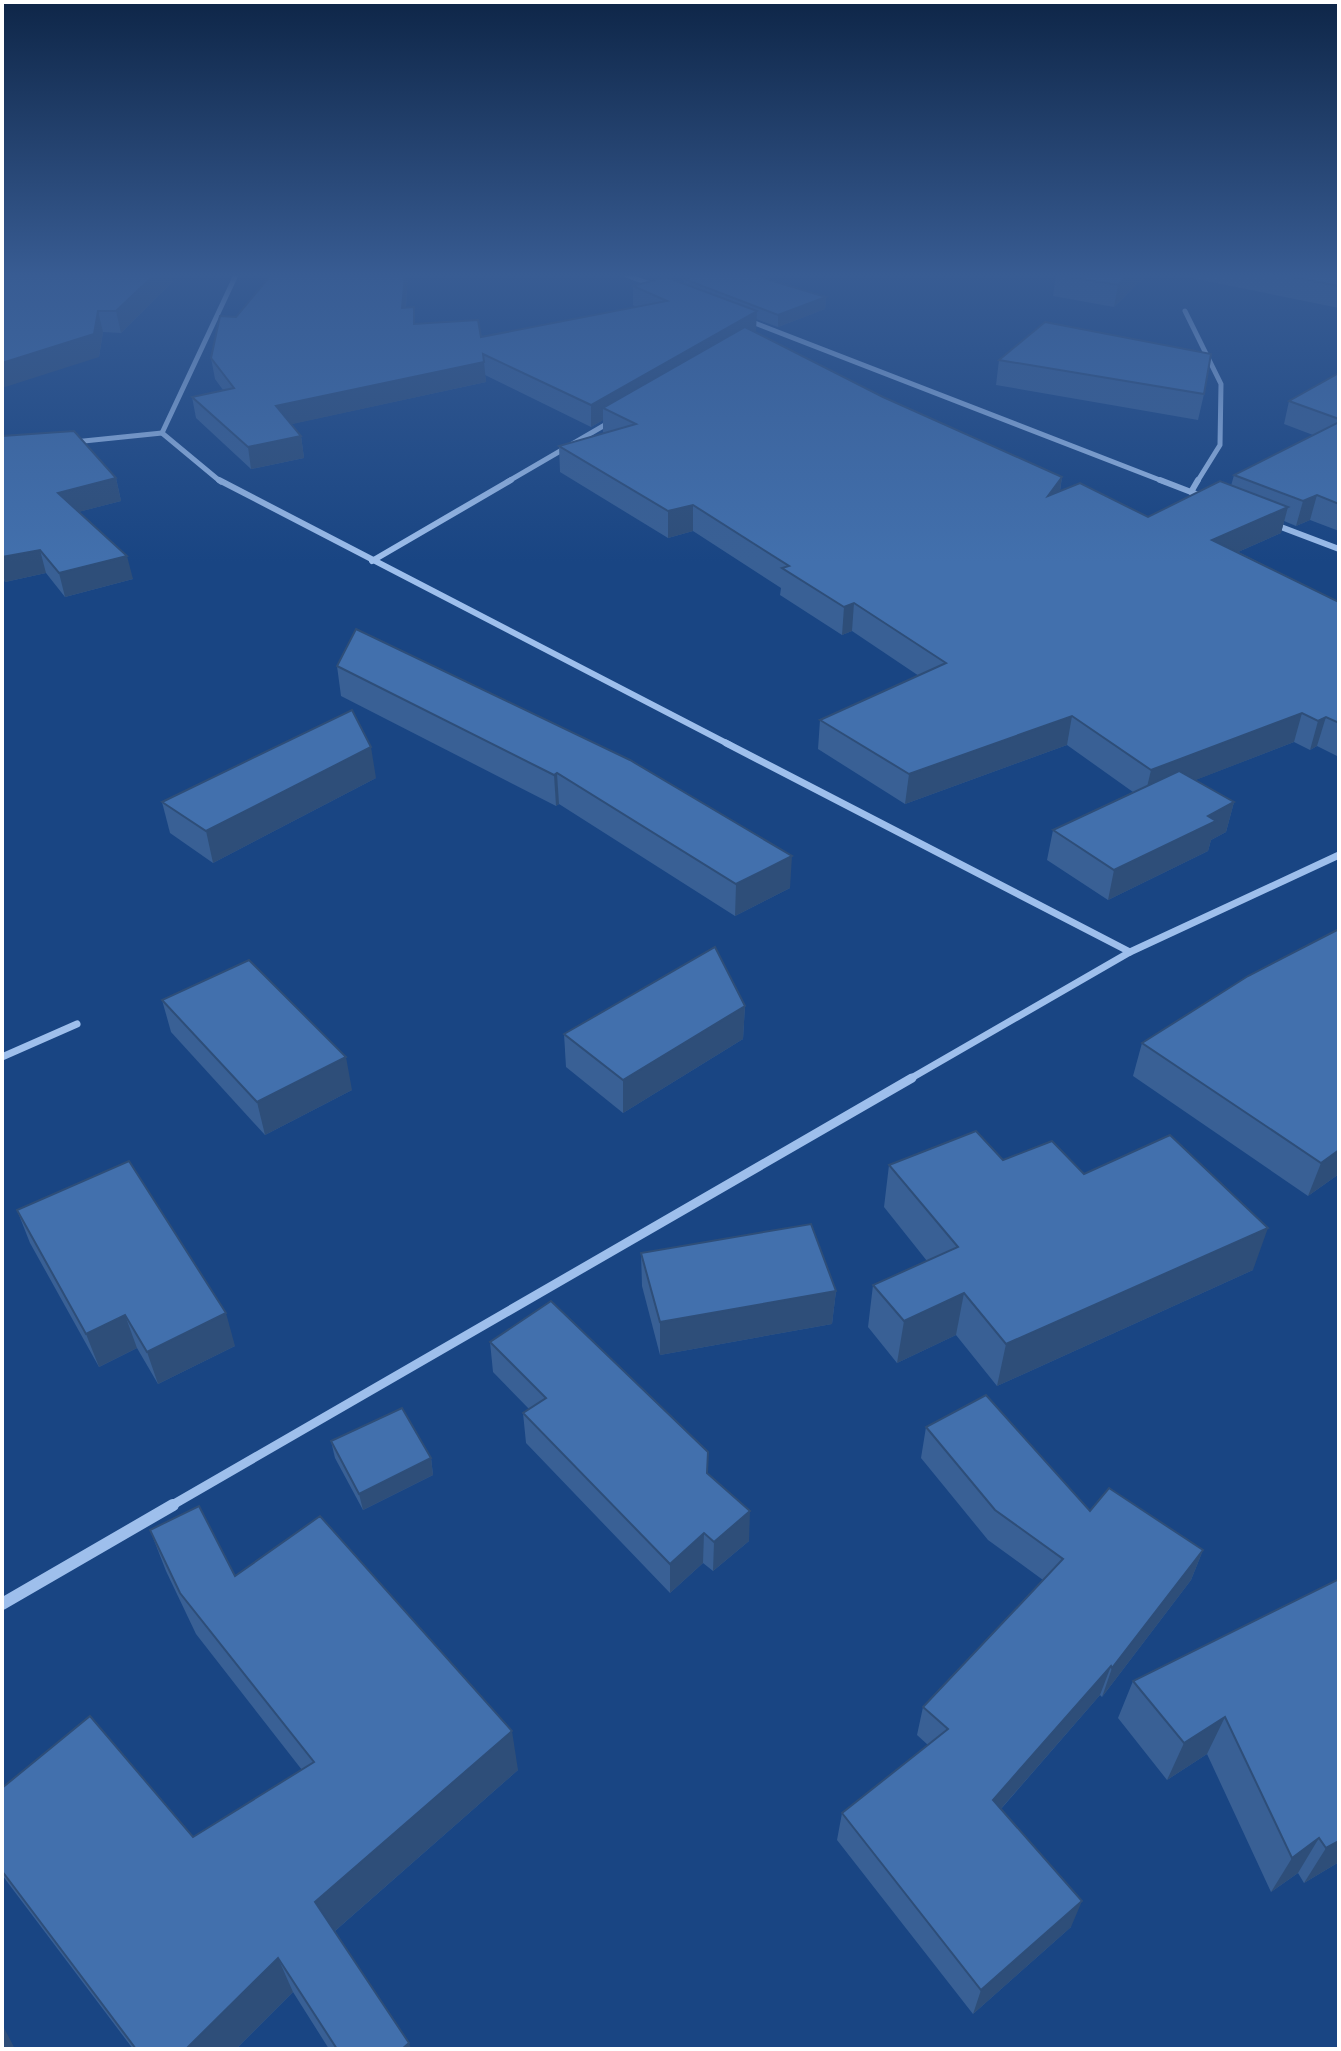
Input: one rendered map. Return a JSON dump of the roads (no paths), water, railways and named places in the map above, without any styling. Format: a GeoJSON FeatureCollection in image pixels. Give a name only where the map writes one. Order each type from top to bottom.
{"type":"FeatureCollection","features":[{"type":"Feature","properties":{"kind":"street"},"geometry":{"type":"LineString","coordinates":[[162,433],[191,371]]}},
{"type":"Feature","properties":{"kind":"street"},"geometry":{"type":"LineString","coordinates":[[878,371],[1206,497]]}},
{"type":"Feature","properties":{"kind":"street"},"geometry":{"type":"LineString","coordinates":[[1191,492],[1220,445],[1221,384],[1214,371]]}},
{"type":"Feature","properties":{"kind":"street"},"geometry":{"type":"LineString","coordinates":[[372,561],[619,417]]}},
{"type":"Feature","properties":{"kind":"street"},"geometry":{"type":"LineString","coordinates":[[60,443],[162,433],[221,482],[1130,952]]}},
{"type":"Feature","properties":{"kind":"street"},"geometry":{"type":"LineString","coordinates":[[1265,520],[1339,549]]}},
{"type":"Feature","properties":{"kind":"street"},"geometry":{"type":"LineString","coordinates":[[2,1604],[1130,952],[1339,855]]}},
{"type":"Feature","properties":{"kind":"street"},"geometry":{"type":"LineString","coordinates":[[2,1057],[77,1024]]}}]}
